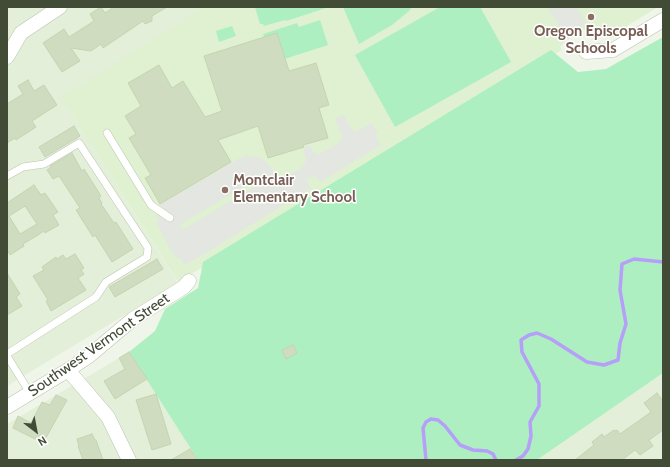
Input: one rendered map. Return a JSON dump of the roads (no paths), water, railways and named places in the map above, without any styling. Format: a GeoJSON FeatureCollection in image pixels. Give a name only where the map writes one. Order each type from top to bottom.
{"type":"FeatureCollection","features":[{"type":"Feature","properties":{"kind":"street"},"geometry":{"type":"LineString","coordinates":[[7,57],[21,33],[60,7]]}},
{"type":"Feature","properties":{"kind":"street"},"geometry":{"type":"LineString","coordinates":[[586,52],[613,50],[663,20]]}},
{"type":"Feature","properties":{"kind":"street","name":"Southwest Vermont Street"},"geometry":{"type":"LineString","coordinates":[[7,407],[89,356],[133,319],[184,287],[189,281]]}},
{"type":"Feature","properties":{"kind":"street"},"geometry":{"type":"LineString","coordinates":[[68,370],[108,416],[129,460]]}},
{"type":"Feature","properties":{"kind":"lane"},"geometry":{"type":"LineString","coordinates":[[107,133],[151,205],[170,218]]}},
{"type":"Feature","properties":{"kind":"lane"},"geometry":{"type":"LineString","coordinates":[[7,176],[23,167],[44,164],[79,143],[148,248],[147,257],[106,282],[96,297],[7,355],[30,393]]}},
{"type":"Feature","properties":{"kind":"waterway"},"geometry":{"type":"LineString","coordinates":[[516,460],[523,456],[528,449],[531,436],[530,422],[539,406],[539,384],[522,352],[521,340],[529,335],[537,333],[551,339],[587,362],[604,365],[618,360],[620,343],[626,324],[620,290],[622,264],[634,259],[663,262]]}},
{"type":"Feature","properties":{"kind":"waterway"},"geometry":{"type":"LineString","coordinates":[[426,460],[423,428],[426,422],[431,419],[438,420],[445,426],[460,445],[473,450],[487,451],[493,454],[496,460]]}},
{"type":"Feature","properties":{"kind":"place","name":"Oregon Episcopal Schools"},"geometry":{"type":"Point","coordinates":[591,17]}},
{"type":"Feature","properties":{"kind":"place","name":"Montclair Elementary School"},"geometry":{"type":"Point","coordinates":[225,190]}}]}
